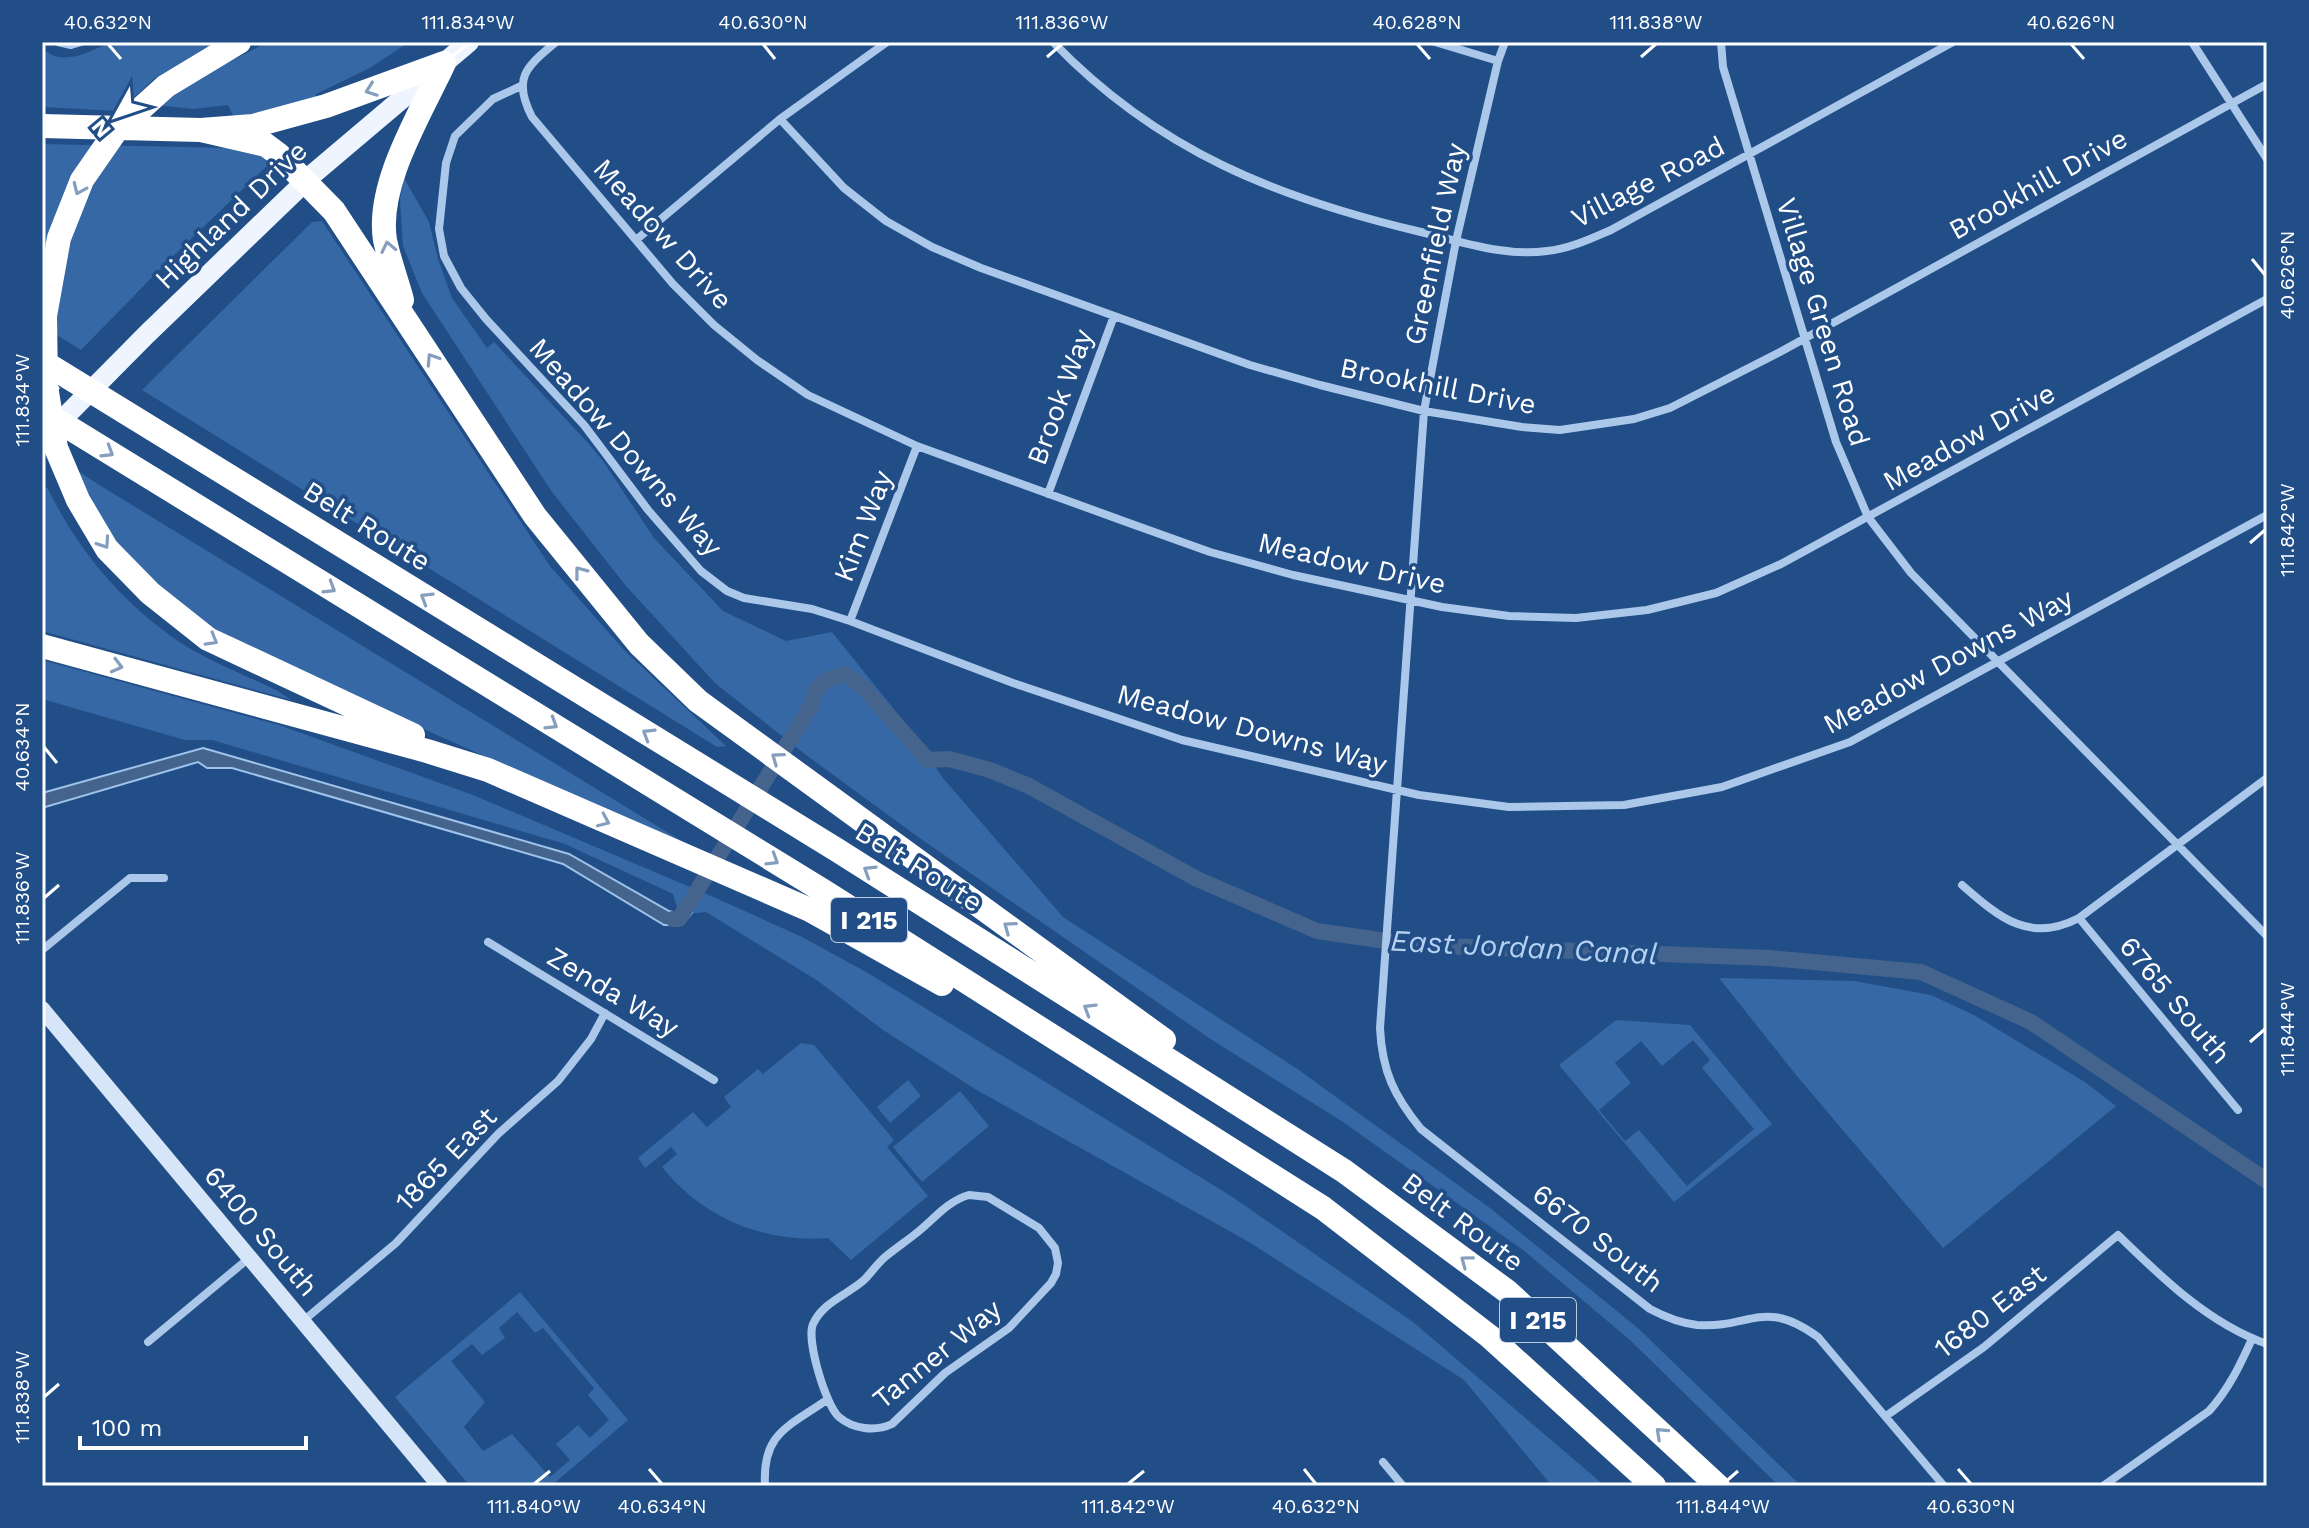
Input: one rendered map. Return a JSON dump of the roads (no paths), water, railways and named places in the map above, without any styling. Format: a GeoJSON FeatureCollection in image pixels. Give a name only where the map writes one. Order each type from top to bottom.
{"type":"FeatureCollection","features":[{"type":"Feature","properties":{"kind":"highway"},"geometry":{"type":"LineString","coordinates":[[239,42],[166,86],[116,131],[82,180],[59,238],[45,316],[46,386],[56,448],[78,500],[107,549],[150,593],[208,639],[488,770],[810,910],[1183,1120]]}},
{"type":"Feature","properties":{"kind":"highway"},"geometry":{"type":"LineString","coordinates":[[42,126],[201,130],[253,126],[326,106],[444,63]]}},
{"type":"Feature","properties":{"kind":"highway"},"geometry":{"type":"LineString","coordinates":[[408,322],[385,238],[386,201],[399,156],[444,63]]}},
{"type":"Feature","properties":{"kind":"highway"},"geometry":{"type":"LineString","coordinates":[[201,130],[266,145],[334,211],[535,516],[639,644],[698,701],[1344,1171]]}},
{"type":"Feature","properties":{"kind":"highway","name":"Belt Route"},"geometry":{"type":"LineString","coordinates":[[42,361],[837,850],[1344,1171],[1508,1292],[1718,1486]]}},
{"type":"Feature","properties":{"kind":"highway","name":"I 215"},"geometry":{"type":"LineString","coordinates":[[42,411],[825,892],[1323,1208],[1489,1336],[1654,1486]]}},
{"type":"Feature","properties":{"kind":"highway"},"geometry":{"type":"LineString","coordinates":[[42,646],[488,770]]}},
{"type":"Feature","properties":{"kind":"main road","name":"Highland Drive"},"geometry":{"type":"LineString","coordinates":[[42,440],[305,181],[469,42]]}},
{"type":"Feature","properties":{"kind":"street"},"geometry":{"type":"LineString","coordinates":[[59,43],[71,45],[81,42]]}},
{"type":"Feature","properties":{"kind":"street"},"geometry":{"type":"LineString","coordinates":[[521,86],[525,72],[556,42]]}},
{"type":"Feature","properties":{"kind":"street"},"geometry":{"type":"LineString","coordinates":[[636,240],[780,119],[887,42]]}},
{"type":"Feature","properties":{"kind":"street","name":"Village Road"},"geometry":{"type":"LineString","coordinates":[[1053,42],[1078,68],[1136,116],[1201,156],[1274,190],[1324,207],[1456,241],[1516,252],[1548,251],[1580,243],[1611,230],[1953,42]]}},
{"type":"Feature","properties":{"kind":"street"},"geometry":{"type":"LineString","coordinates":[[1435,42],[1498,61]]}},
{"type":"Feature","properties":{"kind":"street","name":"Greenfield Way"},"geometry":{"type":"LineString","coordinates":[[1389,1080],[1381,1055],[1380,1028],[1424,411],[1456,241],[1505,42]]}},
{"type":"Feature","properties":{"kind":"street","name":"Village Green Road"},"geometry":{"type":"LineString","coordinates":[[1721,42],[1723,67],[1748,154],[1836,442],[1868,517],[1911,573],[2267,936]]}},
{"type":"Feature","properties":{"kind":"street"},"geometry":{"type":"LineString","coordinates":[[2192,42],[2267,159]]}},
{"type":"Feature","properties":{"kind":"street","name":"Brookhill Drive"},"geometry":{"type":"LineString","coordinates":[[780,119],[844,188],[886,221],[945,253],[1250,365],[1424,411],[1560,430],[1634,419],[1670,408],[2267,84]]}},
{"type":"Feature","properties":{"kind":"street","name":"Meadow Drive"},"geometry":{"type":"LineString","coordinates":[[521,86],[523,100],[532,117],[673,284],[703,315],[757,360],[808,395],[917,446],[1210,552],[1293,575],[1409,600],[1509,616],[1576,618],[1647,610],[1716,593],[1781,564],[2267,299]]}},
{"type":"Feature","properties":{"kind":"street","name":"Meadow Downs Way"},"geometry":{"type":"LineString","coordinates":[[521,86],[493,99],[464,125],[451,146],[446,163],[439,229],[444,256],[461,288],[486,319],[584,425],[664,530],[701,571],[727,591],[744,598],[802,607],[850,621],[1013,683],[1182,740],[1397,790],[1509,807],[1624,805],[1722,787],[1850,742],[2267,515]]}},
{"type":"Feature","properties":{"kind":"street","name":"Brook Way"},"geometry":{"type":"LineString","coordinates":[[1048,494],[1114,316]]}},
{"type":"Feature","properties":{"kind":"street","name":"Kim Way"},"geometry":{"type":"LineString","coordinates":[[850,621],[917,446]]}},
{"type":"Feature","properties":{"kind":"street"},"geometry":{"type":"LineString","coordinates":[[1962,885],[1994,912],[2032,928],[2060,928],[2079,918],[2267,778]]}},
{"type":"Feature","properties":{"kind":"street"},"geometry":{"type":"LineString","coordinates":[[42,950],[130,878],[164,878]]}},
{"type":"Feature","properties":{"kind":"street","name":"6765 South"},"geometry":{"type":"LineString","coordinates":[[2079,918],[2238,1110]]}},
{"type":"Feature","properties":{"kind":"street","name":"Zenda Way"},"geometry":{"type":"LineString","coordinates":[[488,942],[714,1080]]}},
{"type":"Feature","properties":{"kind":"street","name":"6400 South"},"geometry":{"type":"LineString","coordinates":[[42,1009],[440,1486]]}},
{"type":"Feature","properties":{"kind":"street","name":"1865 East"},"geometry":{"type":"LineString","coordinates":[[303,1322],[396,1243],[498,1134],[558,1081],[591,1039],[605,1013]]}},
{"type":"Feature","properties":{"kind":"street","name":"6670 South"},"geometry":{"type":"LineString","coordinates":[[1389,1080],[1421,1129],[1650,1309],[1664,1317],[1698,1325],[1769,1315],[1803,1326],[1837,1357],[1944,1486]]}},
{"type":"Feature","properties":{"kind":"street","name":"Tanner Way"},"geometry":{"type":"LineString","coordinates":[[969,1195],[988,1197],[1030,1221],[1046,1235],[1055,1248],[1058,1263],[1051,1283],[1013,1324],[945,1373],[892,1424],[875,1429],[861,1427],[839,1417],[828,1399],[810,1340],[818,1316],[839,1296],[865,1279],[883,1259],[950,1203],[969,1195]]}},
{"type":"Feature","properties":{"kind":"street","name":"1680 East"},"geometry":{"type":"LineString","coordinates":[[1886,1416],[1984,1347],[2118,1235],[2192,1301],[2252,1339]]}},
{"type":"Feature","properties":{"kind":"street"},"geometry":{"type":"LineString","coordinates":[[148,1342],[249,1258]]}},
{"type":"Feature","properties":{"kind":"street"},"geometry":{"type":"LineString","coordinates":[[2103,1486],[2209,1411],[2237,1373],[2252,1339],[2267,1344]]}},
{"type":"Feature","properties":{"kind":"street"},"geometry":{"type":"LineString","coordinates":[[765,1486],[765,1459],[769,1445],[785,1429],[828,1399]]}},
{"type":"Feature","properties":{"kind":"street"},"geometry":{"type":"LineString","coordinates":[[1383,1462],[1403,1486]]}},
{"type":"Feature","properties":{"kind":"waterway","name":"East Jordan Canal"},"geometry":{"type":"LineString","coordinates":[[673,919],[679,919],[690,902],[812,704],[819,686],[845,674],[864,688],[928,760],[949,759],[990,770],[1029,786],[1197,879],[1317,931],[1414,945],[1770,958],[1921,972],[2031,1022],[2267,1181]]}}]}
